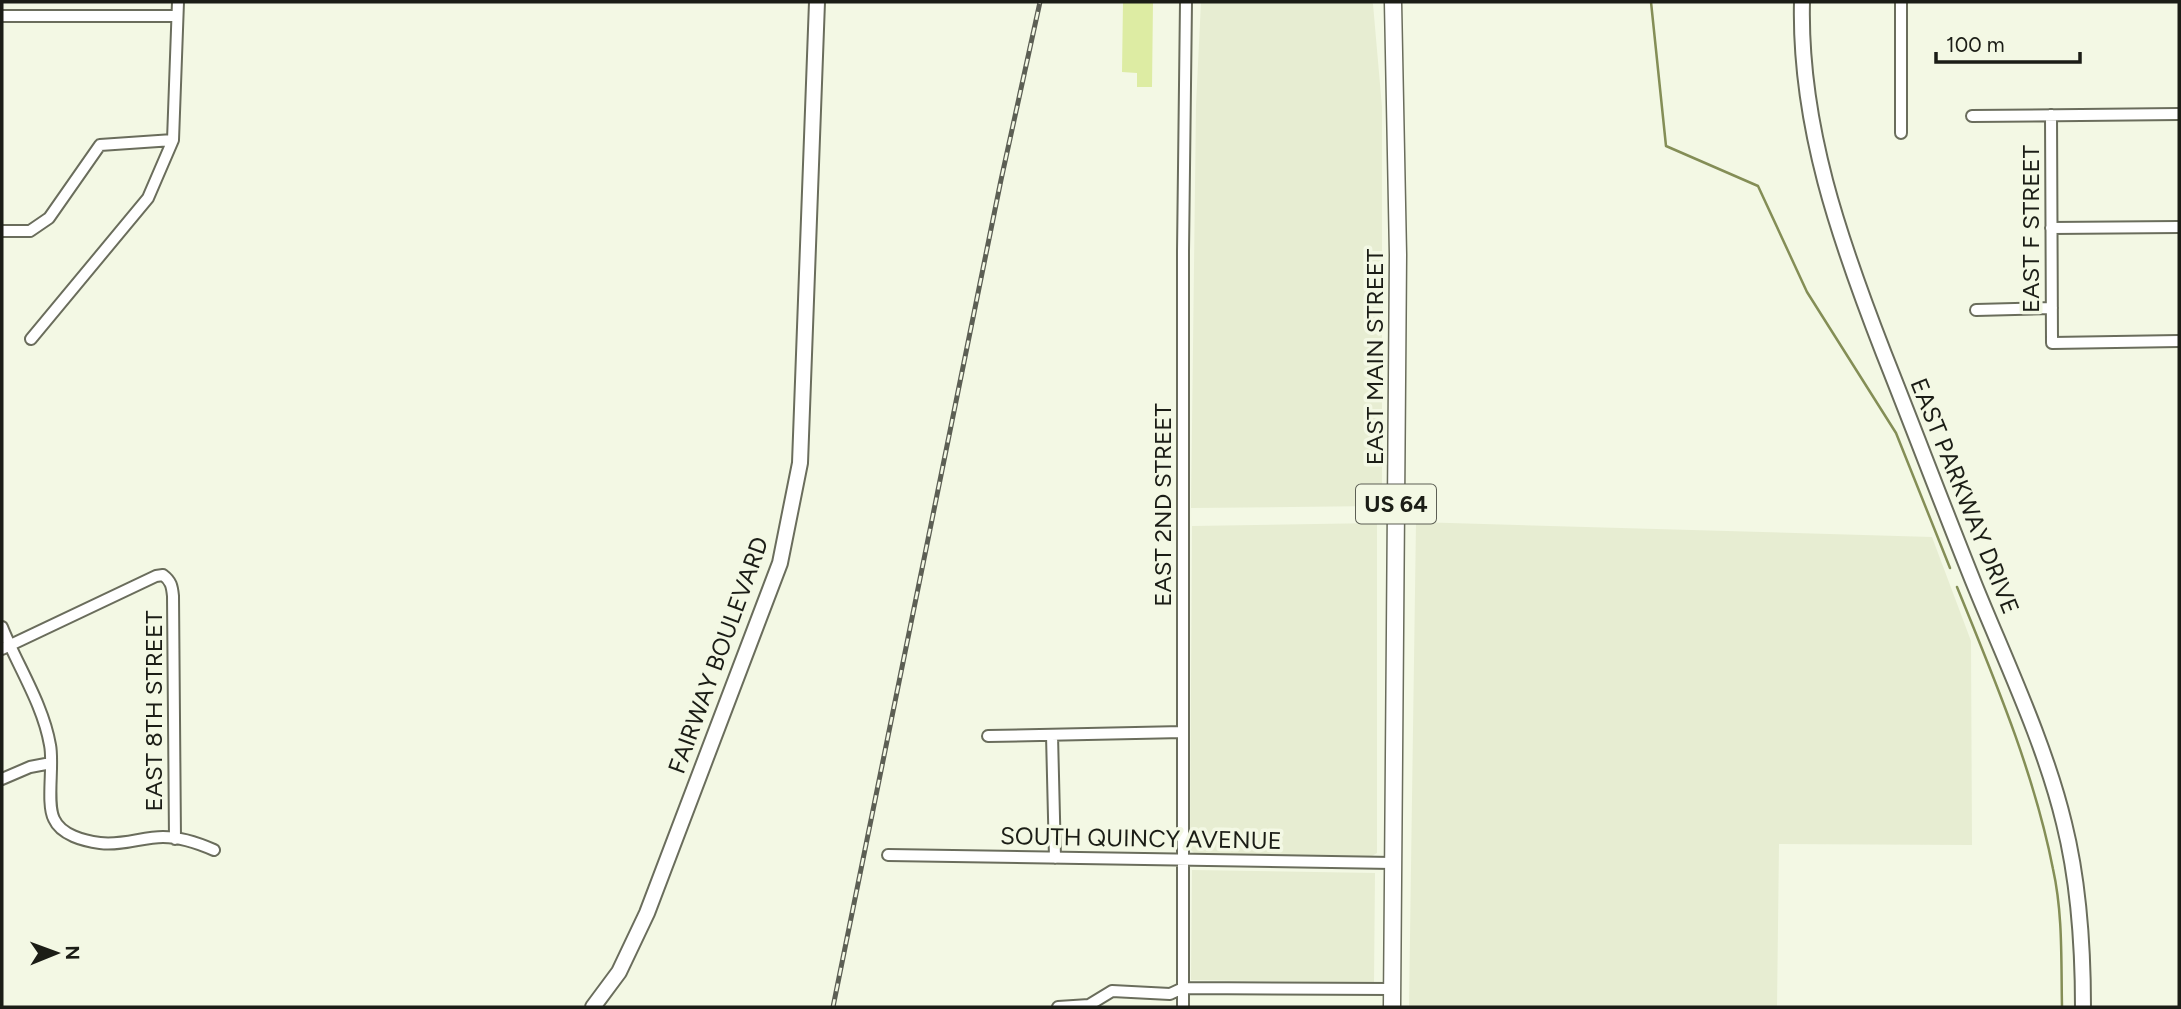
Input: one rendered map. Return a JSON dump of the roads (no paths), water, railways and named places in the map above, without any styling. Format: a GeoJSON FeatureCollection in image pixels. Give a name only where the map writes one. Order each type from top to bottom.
{"type":"FeatureCollection","features":[{"type":"Feature","properties":{"kind":"main road","name":"FAIRWAY BOULEVARD"},"geometry":{"type":"LineString","coordinates":[[593,1007],[619,972],[647,913],[780,563],[800,463],[817,2]]}},
{"type":"Feature","properties":{"kind":"main road","name":"EAST MAIN STREET"},"geometry":{"type":"LineString","coordinates":[[1392,1007],[1398,254],[1393,2]]}},
{"type":"Feature","properties":{"kind":"main road","name":"EAST PARKWAY DRIVE"},"geometry":{"type":"LineString","coordinates":[[1802,2],[1803,62],[1810,113],[1829,197],[1867,311],[2029,720],[2052,780],[2064,822],[2076,887],[2083,1007]]}},
{"type":"Feature","properties":{"kind":"street"},"geometry":{"type":"LineString","coordinates":[[31,339],[148,198],[173,140],[178,2]]}},
{"type":"Feature","properties":{"kind":"street","name":"EAST 2ND STREET"},"geometry":{"type":"LineString","coordinates":[[1183,1007],[1183,251],[1186,2]]}},
{"type":"Feature","properties":{"kind":"street"},"geometry":{"type":"LineString","coordinates":[[1901,2],[1901,133]]}},
{"type":"Feature","properties":{"kind":"street"},"geometry":{"type":"LineString","coordinates":[[2,16],[177,16]]}},
{"type":"Feature","properties":{"kind":"street"},"geometry":{"type":"LineString","coordinates":[[1972,116],[2179,114]]}},
{"type":"Feature","properties":{"kind":"street","name":"EAST F STREET"},"geometry":{"type":"LineString","coordinates":[[2051,115],[2052,343],[2179,341]]}},
{"type":"Feature","properties":{"kind":"street"},"geometry":{"type":"LineString","coordinates":[[2,231],[30,230],[49,218],[100,145],[173,140]]}},
{"type":"Feature","properties":{"kind":"street"},"geometry":{"type":"LineString","coordinates":[[2051,228],[2179,227]]}},
{"type":"Feature","properties":{"kind":"street"},"geometry":{"type":"LineString","coordinates":[[1976,310],[2052,308]]}},
{"type":"Feature","properties":{"kind":"street","name":"EAST 8TH STREET"},"geometry":{"type":"LineString","coordinates":[[6,648],[156,576],[163,575],[171,583],[175,839]]}},
{"type":"Feature","properties":{"kind":"street"},"geometry":{"type":"LineString","coordinates":[[2,627],[6,648],[40,715],[50,745],[54,822],[72,835],[102,843],[138,842],[162,837],[193,841],[214,850]]}},
{"type":"Feature","properties":{"kind":"street"},"geometry":{"type":"LineString","coordinates":[[988,736],[1183,732]]}},
{"type":"Feature","properties":{"kind":"street"},"geometry":{"type":"LineString","coordinates":[[1052,735],[1055,858]]}},
{"type":"Feature","properties":{"kind":"street"},"geometry":{"type":"LineString","coordinates":[[2,779],[30,767],[51,763]]}},
{"type":"Feature","properties":{"kind":"street","name":"SOUTH QUINCY AVENUE"},"geometry":{"type":"LineString","coordinates":[[888,855],[1393,863]]}},
{"type":"Feature","properties":{"kind":"street"},"geometry":{"type":"LineString","coordinates":[[1058,1007],[1089,1005],[1112,991],[1170,994],[1183,988],[1392,989]]}},
{"type":"Feature","properties":{"kind":"waterway"},"geometry":{"type":"LineString","coordinates":[[1651,2],[1666,146],[1758,186],[1807,292],[1896,433],[1950,568]]}},
{"type":"Feature","properties":{"kind":"waterway"},"geometry":{"type":"LineString","coordinates":[[1957,587],[2012,726],[2045,833],[2058,903],[2062,1007]]}},
{"type":"Feature","properties":{"kind":"railway"},"geometry":{"type":"LineString","coordinates":[[833,1007],[1001,180],[1040,2]]}}]}
